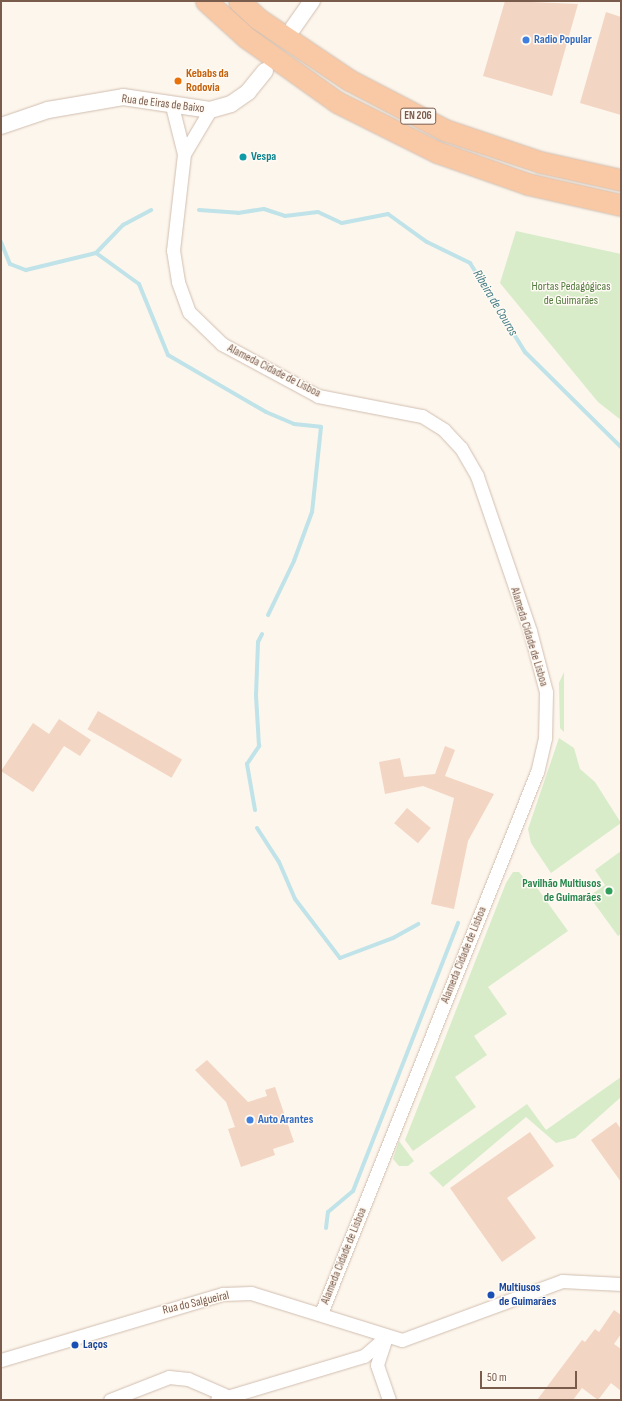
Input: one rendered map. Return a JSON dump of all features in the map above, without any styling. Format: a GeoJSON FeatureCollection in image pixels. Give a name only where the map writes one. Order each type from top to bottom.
{"type":"FeatureCollection","features":[{"type":"Feature","properties":{"kind":"highway","name":"EN 206"},"geometry":{"type":"LineString","coordinates":[[206,1],[247,38],[337,102],[437,152],[528,184],[621,205]]}},
{"type":"Feature","properties":{"kind":"highway","name":"EN 206"},"geometry":{"type":"LineString","coordinates":[[239,1],[257,18],[349,80],[445,130],[540,162],[621,180]]}},
{"type":"Feature","properties":{"kind":"street"},"geometry":{"type":"LineString","coordinates":[[293,28],[312,1]]}},
{"type":"Feature","properties":{"kind":"street","name":"Rua de Eiras de Baixo"},"geometry":{"type":"LineString","coordinates":[[1,126],[48,110],[124,97],[172,106],[210,110],[231,104],[248,92],[265,71]]}},
{"type":"Feature","properties":{"kind":"street","name":"Alameda Cidade de Lisboa"},"geometry":{"type":"LineString","coordinates":[[172,106],[184,154],[173,250],[178,282],[189,312],[222,344],[318,396],[422,416],[444,430],[457,443],[477,476],[530,631],[546,692],[545,738],[537,772],[321,1313]]}},
{"type":"Feature","properties":{"kind":"street","name":"Alameda Cidade de Lisboa"},"geometry":{"type":"LineString","coordinates":[[184,154],[210,110]]}},
{"type":"Feature","properties":{"kind":"street","name":"Rua do Salgueiral"},"geometry":{"type":"LineString","coordinates":[[1,1360],[223,1294],[251,1294],[321,1313],[386,1337],[402,1340],[562,1281],[621,1284]]}},
{"type":"Feature","properties":{"kind":"street"},"geometry":{"type":"LineString","coordinates":[[110,1400],[169,1377],[188,1379],[221,1398],[364,1356],[386,1337]]}},
{"type":"Feature","properties":{"kind":"street"},"geometry":{"type":"LineString","coordinates":[[386,1337],[377,1365],[389,1400]]}},
{"type":"Feature","properties":{"kind":"green space","name":"Hortas Pedagógicas de Guimarães"},"geometry":{"type":"Polygon","coordinates":[[[516,231],[621,254],[621,420],[598,402],[500,283],[516,231]]]}},
{"type":"Feature","properties":{"kind":"green space"},"geometry":{"type":"Polygon","coordinates":[[[564,672],[564,732],[560,728],[559,683],[564,672]]]}},
{"type":"Feature","properties":{"kind":"green space"},"geometry":{"type":"Polygon","coordinates":[[[559,738],[574,748],[580,769],[595,782],[621,823],[551,873],[531,843],[528,829],[559,738]]]}},
{"type":"Feature","properties":{"kind":"green space","name":"Pavilhão Multiusos de Guimarães"},"geometry":{"type":"Polygon","coordinates":[[[621,851],[621,934],[618,936],[589,896],[605,885],[595,870],[621,851]]]}},
{"type":"Feature","properties":{"kind":"green space"},"geometry":{"type":"Polygon","coordinates":[[[513,872],[519,872],[532,888],[535,885],[568,931],[488,987],[507,1014],[474,1036],[487,1055],[455,1077],[476,1107],[413,1151],[405,1140],[506,883],[513,872]]]}},
{"type":"Feature","properties":{"kind":"green space"},"geometry":{"type":"Polygon","coordinates":[[[621,1077],[621,1097],[575,1138],[556,1143],[526,1117],[443,1187],[429,1173],[527,1104],[546,1130],[621,1077]]]}},
{"type":"Feature","properties":{"kind":"green space"},"geometry":{"type":"Polygon","coordinates":[[[399,1141],[414,1161],[408,1166],[399,1166],[393,1159],[399,1141]]]}},
{"type":"Feature","properties":{"kind":"building"},"geometry":{"type":"Polygon","coordinates":[[[505,1],[578,4],[552,96],[483,76],[505,1]]]}},
{"type":"Feature","properties":{"kind":"building"},"geometry":{"type":"Polygon","coordinates":[[[606,12],[621,17],[621,115],[580,103],[606,12]]]}},
{"type":"Feature","properties":{"kind":"building"},"geometry":{"type":"Polygon","coordinates":[[[98,711],[182,760],[172,778],[88,729],[98,711]]]}},
{"type":"Feature","properties":{"kind":"building"},"geometry":{"type":"Polygon","coordinates":[[[59,719],[91,740],[80,756],[64,746],[33,792],[1,771],[33,723],[49,734],[59,719]]]}},
{"type":"Feature","properties":{"kind":"building"},"geometry":{"type":"Polygon","coordinates":[[[445,746],[455,750],[445,776],[494,794],[468,841],[454,909],[431,904],[454,798],[423,786],[385,794],[379,762],[400,758],[404,777],[435,774],[445,746]]]}},
{"type":"Feature","properties":{"kind":"building"},"geometry":{"type":"Polygon","coordinates":[[[407,808],[431,828],[418,843],[394,823],[407,808]]]}},
{"type":"Feature","properties":{"kind":"building"},"geometry":{"type":"Polygon","coordinates":[[[207,1060],[248,1102],[267,1096],[265,1090],[275,1087],[294,1142],[273,1149],[275,1155],[241,1167],[228,1129],[235,1127],[226,1102],[195,1070],[207,1060]]]}},
{"type":"Feature","properties":{"kind":"building"},"geometry":{"type":"Polygon","coordinates":[[[616,1122],[621,1129],[621,1182],[591,1140],[616,1122]]]}},
{"type":"Feature","properties":{"kind":"building"},"geometry":{"type":"Polygon","coordinates":[[[530,1132],[554,1166],[507,1198],[536,1238],[502,1262],[450,1188],[530,1132]]]}},
{"type":"Feature","properties":{"kind":"building"},"geometry":{"type":"Polygon","coordinates":[[[614,1310],[621,1315],[621,1334],[614,1344],[621,1349],[621,1391],[611,1383],[598,1400],[582,1388],[573,1400],[537,1400],[582,1340],[585,1342],[595,1329],[599,1332],[614,1310]]]}},
{"type":"Feature","properties":{"kind":"waterway","name":"Ribeira de Couros"},"geometry":{"type":"LineString","coordinates":[[199,210],[238,213],[264,209],[285,216],[318,212],[342,223],[388,214],[427,242],[470,263],[525,352],[621,447]]}},
{"type":"Feature","properties":{"kind":"waterway","name":"Ribeira de Couros"},"geometry":{"type":"LineString","coordinates":[[1,242],[10,264],[26,270],[96,253],[123,225],[151,210]]}},
{"type":"Feature","properties":{"kind":"waterway"},"geometry":{"type":"LineString","coordinates":[[96,253],[139,284],[168,355],[266,412],[294,424],[321,427],[312,512],[294,561],[268,615]]}},
{"type":"Feature","properties":{"kind":"waterway"},"geometry":{"type":"LineString","coordinates":[[255,810],[247,764],[259,746],[256,695],[258,642],[262,634]]}},
{"type":"Feature","properties":{"kind":"waterway"},"geometry":{"type":"LineString","coordinates":[[257,828],[279,862],[295,899],[340,958],[393,938],[418,924]]}},
{"type":"Feature","properties":{"kind":"waterway"},"geometry":{"type":"LineString","coordinates":[[326,1228],[328,1212],[353,1191],[458,923]]}},
{"type":"Feature","properties":{"kind":"place","name":"Radio Popular"},"geometry":{"type":"Point","coordinates":[526,40]}},
{"type":"Feature","properties":{"kind":"place","name":"Kebabs da Rodovia"},"geometry":{"type":"Point","coordinates":[178,81]}},
{"type":"Feature","properties":{"kind":"place","name":"Vespa"},"geometry":{"type":"Point","coordinates":[243,157]}},
{"type":"Feature","properties":{"kind":"place","name":"Pavilhão Multiusos de Guimarães"},"geometry":{"type":"Point","coordinates":[609,891]}},
{"type":"Feature","properties":{"kind":"place","name":"Auto Arantes"},"geometry":{"type":"Point","coordinates":[250,1120]}},
{"type":"Feature","properties":{"kind":"place","name":"Multiusos de Guimarães"},"geometry":{"type":"Point","coordinates":[491,1295]}},
{"type":"Feature","properties":{"kind":"place","name":"Laços"},"geometry":{"type":"Point","coordinates":[75,1345]}}]}
